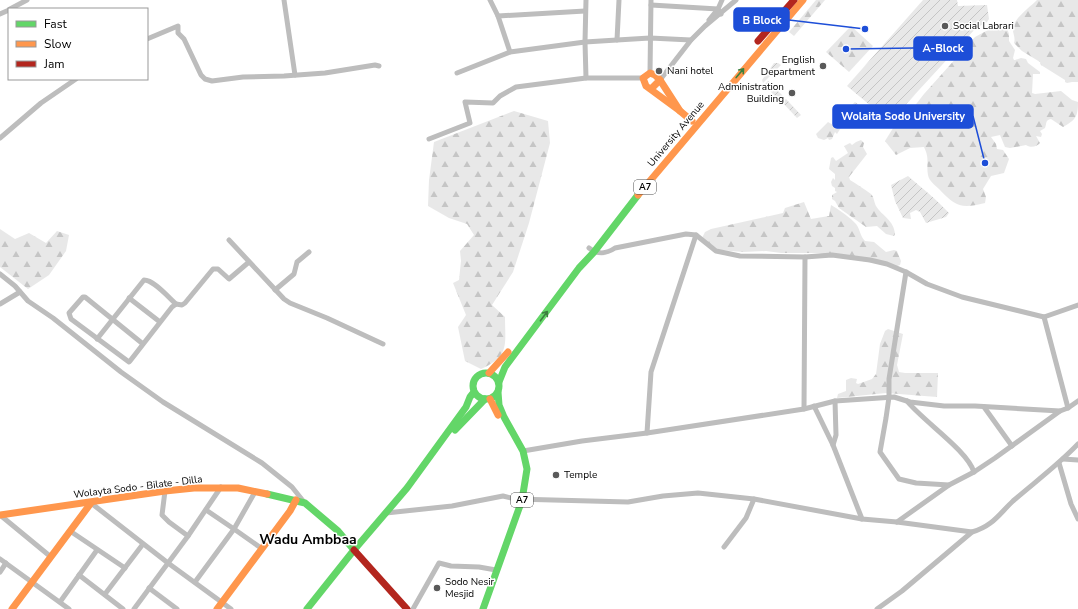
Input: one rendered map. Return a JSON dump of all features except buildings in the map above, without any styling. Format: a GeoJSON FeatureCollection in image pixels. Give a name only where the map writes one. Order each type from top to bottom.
{"type":"FeatureCollection","features":[{"type":"Feature","properties":{"kind":"main road","name":"University Avenue"},"geometry":{"type":"LineString","coordinates":[[489,373],[502,360],[651,178],[794,0]]}},
{"type":"Feature","properties":{"kind":"main road","name":"University Avenue"},"geometry":{"type":"LineString","coordinates":[[755,44],[768,34],[803,0]]}},
{"type":"Feature","properties":{"kind":"main road","name":"University Avenue"},"geometry":{"type":"LineString","coordinates":[[499,382],[500,376],[505,367],[579,268],[640,181],[692,121],[740,62]]}},
{"type":"Feature","properties":{"kind":"main road"},"geometry":{"type":"LineString","coordinates":[[680,111],[660,80],[655,75],[650,73],[643,78],[646,86],[692,121]]}},
{"type":"Feature","properties":{"kind":"main road"},"geometry":{"type":"LineString","coordinates":[[651,89],[660,80]]}},
{"type":"Feature","properties":{"kind":"main road","name":"A7"},"geometry":{"type":"LineString","coordinates":[[307,609],[354,550],[407,488],[446,436],[450,428],[466,407],[474,392],[473,382],[476,378],[484,372],[489,373]]}},
{"type":"Feature","properties":{"kind":"main road"},"geometry":{"type":"LineString","coordinates":[[489,373],[493,374],[499,382]]}},
{"type":"Feature","properties":{"kind":"main road","name":"A7"},"geometry":{"type":"LineString","coordinates":[[478,609],[526,481],[527,469],[523,451],[499,405],[499,382]]}},
{"type":"Feature","properties":{"kind":"main road"},"geometry":{"type":"LineString","coordinates":[[474,392],[477,395],[487,399]]}},
{"type":"Feature","properties":{"kind":"main road","name":"A7"},"geometry":{"type":"LineString","coordinates":[[446,436],[487,399],[494,396],[498,392]]}},
{"type":"Feature","properties":{"kind":"main road","name":"A7"},"geometry":{"type":"LineString","coordinates":[[487,399],[516,451],[520,470],[518,500]]}},
{"type":"Feature","properties":{"kind":"main road","name":"Wolayta Sodo - Bilate - Dilla"},"geometry":{"type":"LineString","coordinates":[[0,515],[194,488],[238,488],[296,500],[305,503],[338,532],[407,609]]}},
{"type":"Feature","properties":{"kind":"main road"},"geometry":{"type":"LineString","coordinates":[[217,609],[296,500]]}},
{"type":"Feature","properties":{"kind":"main road"},"geometry":{"type":"LineString","coordinates":[[14,609],[91,502]]}},
{"type":"Feature","properties":{"kind":"main road","name":"A7"},"geometry":{"type":"LineString","coordinates":[[483,609],[493,569]]}},
{"type":"Feature","properties":{"kind":"street"},"geometry":{"type":"LineString","coordinates":[[12,8],[27,0]]}},
{"type":"Feature","properties":{"kind":"street"},"geometry":{"type":"LineString","coordinates":[[284,0],[295,75]]}},
{"type":"Feature","properties":{"kind":"street"},"geometry":{"type":"LineString","coordinates":[[490,0],[498,16],[510,52]]}},
{"type":"Feature","properties":{"kind":"street"},"geometry":{"type":"LineString","coordinates":[[586,0],[586,78]]}},
{"type":"Feature","properties":{"kind":"street"},"geometry":{"type":"LineString","coordinates":[[618,40],[619,0]]}},
{"type":"Feature","properties":{"kind":"street"},"geometry":{"type":"LineString","coordinates":[[719,12],[722,0]]}},
{"type":"Feature","properties":{"kind":"street"},"geometry":{"type":"LineString","coordinates":[[660,80],[691,40],[719,12],[736,0]]}},
{"type":"Feature","properties":{"kind":"street"},"geometry":{"type":"LineString","coordinates":[[650,73],[651,3],[719,12]]}},
{"type":"Feature","properties":{"kind":"street"},"geometry":{"type":"LineString","coordinates":[[498,16],[585,11]]}},
{"type":"Feature","properties":{"kind":"street"},"geometry":{"type":"LineString","coordinates":[[148,39],[178,26],[178,34],[184,39],[201,74],[205,79],[209,80],[295,75],[375,65],[379,66]]}},
{"type":"Feature","properties":{"kind":"street"},"geometry":{"type":"LineString","coordinates":[[457,73],[510,52],[585,42],[650,38],[691,40]]}},
{"type":"Feature","properties":{"kind":"street"},"geometry":{"type":"LineString","coordinates":[[429,139],[470,123],[465,102],[493,103],[500,96],[516,87],[586,78],[643,78]]}},
{"type":"Feature","properties":{"kind":"street"},"geometry":{"type":"LineString","coordinates":[[0,138],[41,103],[75,80]]}},
{"type":"Feature","properties":{"kind":"street"},"geometry":{"type":"LineString","coordinates":[[591,250],[607,253],[615,248],[663,238],[686,234],[696,235],[716,251],[740,256],[805,257],[832,255],[888,264],[927,284],[962,297],[1044,317],[1078,304]]}},
{"type":"Feature","properties":{"kind":"street"},"geometry":{"type":"LineString","coordinates":[[647,433],[651,372],[696,235]]}},
{"type":"Feature","properties":{"kind":"street"},"geometry":{"type":"LineString","coordinates":[[229,240],[281,297],[290,303],[327,318],[383,344]]}},
{"type":"Feature","properties":{"kind":"street"},"geometry":{"type":"LineString","coordinates":[[275,290],[294,274],[297,262],[309,252]]}},
{"type":"Feature","properties":{"kind":"street"},"geometry":{"type":"LineString","coordinates":[[804,409],[805,257]]}},
{"type":"Feature","properties":{"kind":"street"},"geometry":{"type":"LineString","coordinates":[[143,344],[86,297],[83,297],[69,313],[70,317],[127,362],[143,344],[172,307],[176,304],[185,303],[213,269],[218,269],[229,279],[249,262]]}},
{"type":"Feature","properties":{"kind":"street"},"geometry":{"type":"LineString","coordinates":[[906,272],[889,379],[889,397],[880,452],[899,479],[916,483],[949,484]]}},
{"type":"Feature","properties":{"kind":"street"},"geometry":{"type":"LineString","coordinates":[[0,274],[15,286],[28,301],[53,318],[121,372],[163,402],[262,463],[292,487],[305,503]]}},
{"type":"Feature","properties":{"kind":"street"},"geometry":{"type":"LineString","coordinates":[[97,339],[143,280],[146,279],[155,284],[176,304]]}},
{"type":"Feature","properties":{"kind":"street"},"geometry":{"type":"LineString","coordinates":[[0,304],[20,292]]}},
{"type":"Feature","properties":{"kind":"street"},"geometry":{"type":"LineString","coordinates":[[129,298],[160,322]]}},
{"type":"Feature","properties":{"kind":"street"},"geometry":{"type":"LineString","coordinates":[[1044,317],[1068,408]]}},
{"type":"Feature","properties":{"kind":"street"},"geometry":{"type":"LineString","coordinates":[[523,451],[804,409],[835,401],[894,397],[906,401],[944,406],[1060,411]]}},
{"type":"Feature","properties":{"kind":"street"},"geometry":{"type":"LineString","coordinates":[[833,445],[836,434],[835,401]]}},
{"type":"Feature","properties":{"kind":"street"},"geometry":{"type":"LineString","coordinates":[[906,401],[915,412],[959,451],[972,467],[974,472]]}},
{"type":"Feature","properties":{"kind":"street"},"geometry":{"type":"LineString","coordinates":[[897,522],[949,484],[974,472],[1060,411],[1068,408],[1078,401]]}},
{"type":"Feature","properties":{"kind":"street"},"geometry":{"type":"LineString","coordinates":[[814,406],[833,445],[862,519]]}},
{"type":"Feature","properties":{"kind":"street"},"geometry":{"type":"LineString","coordinates":[[984,407],[1012,446]]}},
{"type":"Feature","properties":{"kind":"street"},"geometry":{"type":"LineString","coordinates":[[877,609],[902,591],[972,532],[982,529],[1002,514],[1012,502],[1061,461],[1078,444]]}},
{"type":"Feature","properties":{"kind":"street"},"geometry":{"type":"LineString","coordinates":[[1061,461],[1078,460]]}},
{"type":"Feature","properties":{"kind":"street"},"geometry":{"type":"LineString","coordinates":[[1061,461],[1071,504],[1078,520]]}},
{"type":"Feature","properties":{"kind":"street"},"geometry":{"type":"LineString","coordinates":[[134,609],[188,536],[221,487]]}},
{"type":"Feature","properties":{"kind":"street"},"geometry":{"type":"LineString","coordinates":[[165,491],[162,515],[168,522],[188,536]]}},
{"type":"Feature","properties":{"kind":"street"},"geometry":{"type":"LineString","coordinates":[[195,582],[234,529],[256,492]]}},
{"type":"Feature","properties":{"kind":"street"},"geometry":{"type":"LineString","coordinates":[[385,513],[452,506],[503,496],[518,500],[628,502],[663,496],[698,494],[754,500],[862,519],[972,532]]}},
{"type":"Feature","properties":{"kind":"street"},"geometry":{"type":"LineString","coordinates":[[724,547],[746,518],[754,500]]}},
{"type":"Feature","properties":{"kind":"street"},"geometry":{"type":"LineString","coordinates":[[91,502],[143,544],[231,609]]}},
{"type":"Feature","properties":{"kind":"street"},"geometry":{"type":"LineString","coordinates":[[1071,504],[1078,511]]}},
{"type":"Feature","properties":{"kind":"street"},"geometry":{"type":"LineString","coordinates":[[206,510],[261,548]]}},
{"type":"Feature","properties":{"kind":"street"},"geometry":{"type":"LineString","coordinates":[[0,515],[51,557]]}},
{"type":"Feature","properties":{"kind":"street"},"geometry":{"type":"LineString","coordinates":[[70,531],[124,568]]}},
{"type":"Feature","properties":{"kind":"street"},"geometry":{"type":"LineString","coordinates":[[105,594],[143,544]]}},
{"type":"Feature","properties":{"kind":"street"},"geometry":{"type":"LineString","coordinates":[[60,602],[97,550]]}},
{"type":"Feature","properties":{"kind":"street"},"geometry":{"type":"LineString","coordinates":[[0,559],[69,609]]}},
{"type":"Feature","properties":{"kind":"street"},"geometry":{"type":"LineString","coordinates":[[0,572],[6,563]]}},
{"type":"Feature","properties":{"kind":"street"},"geometry":{"type":"LineString","coordinates":[[413,609],[439,563],[451,566],[493,569]]}},
{"type":"Feature","properties":{"kind":"street"},"geometry":{"type":"LineString","coordinates":[[79,576],[105,594],[123,609]]}},
{"type":"Feature","properties":{"kind":"street"},"geometry":{"type":"LineString","coordinates":[[149,588],[176,609]]}},
{"type":"Feature","properties":{"kind":"green space"},"geometry":{"type":"Polygon","coordinates":[[[816,0],[825,0],[794,36],[789,32],[816,0]]]}},
{"type":"Feature","properties":{"kind":"green space"},"geometry":{"type":"Polygon","coordinates":[[[923,0],[957,0],[958,6],[987,5],[989,19],[987,22],[976,28],[896,115],[889,117],[883,116],[847,86],[923,0]]]}},
{"type":"Feature","properties":{"kind":"green space"},"geometry":{"type":"Polygon","coordinates":[[[1037,0],[1078,0],[1078,82],[1065,82],[1065,80],[1041,65],[1040,62],[1022,51],[1014,43],[1014,24],[1019,17],[1037,0]]]}},
{"type":"Feature","properties":{"kind":"green space"},"geometry":{"type":"Polygon","coordinates":[[[1006,25],[1009,34],[1009,41],[1015,50],[1014,60],[1021,58],[1026,59],[1028,63],[1040,72],[1040,74],[1033,74],[1032,93],[1035,94],[1061,91],[1072,100],[1078,102],[1077,114],[1071,122],[1063,127],[1051,119],[1048,120],[1045,128],[1040,131],[1042,134],[1041,137],[1036,136],[1040,143],[1035,146],[1029,147],[1026,145],[1010,148],[1005,147],[1000,135],[991,137],[996,144],[997,149],[1003,150],[1009,159],[1004,173],[991,176],[983,189],[986,197],[985,203],[970,206],[959,205],[950,200],[932,183],[928,175],[928,161],[924,147],[910,148],[896,155],[885,141],[895,125],[913,108],[975,37],[988,30],[1006,25]]]}},
{"type":"Feature","properties":{"kind":"green space"},"geometry":{"type":"Polygon","coordinates":[[[851,26],[873,46],[849,72],[826,52],[851,26]]]}},
{"type":"Feature","properties":{"kind":"green space"},"geometry":{"type":"Polygon","coordinates":[[[774,63],[781,65],[763,83],[762,80],[774,63]]]}},
{"type":"Feature","properties":{"kind":"green space"},"geometry":{"type":"Polygon","coordinates":[[[768,81],[783,96],[779,100],[764,85],[768,81]]]}},
{"type":"Feature","properties":{"kind":"green space"},"geometry":{"type":"Polygon","coordinates":[[[786,99],[801,115],[797,118],[782,102],[786,99]]]}},
{"type":"Feature","properties":{"kind":"green space"},"geometry":{"type":"Polygon","coordinates":[[[855,102],[874,117],[875,120],[864,118],[854,113],[850,107],[855,102]]]}},
{"type":"Feature","properties":{"kind":"green space"},"geometry":{"type":"Polygon","coordinates":[[[514,111],[548,121],[550,143],[529,223],[513,272],[492,305],[505,317],[504,349],[497,359],[481,369],[465,361],[458,327],[466,315],[453,283],[459,280],[461,261],[460,251],[474,235],[467,224],[449,218],[428,206],[429,180],[434,142],[514,111]]]}},
{"type":"Feature","properties":{"kind":"green space"},"geometry":{"type":"Polygon","coordinates":[[[836,119],[839,119],[842,126],[837,134],[835,132],[832,139],[829,140],[828,138],[824,140],[818,138],[816,134],[828,122],[833,125],[836,119]]]}},
{"type":"Feature","properties":{"kind":"green space"},"geometry":{"type":"Polygon","coordinates":[[[861,140],[864,143],[863,147],[867,154],[849,177],[850,180],[872,195],[878,210],[892,225],[895,234],[894,236],[886,234],[877,226],[866,227],[839,208],[832,199],[832,195],[837,192],[832,186],[831,182],[833,178],[835,180],[835,174],[829,169],[831,158],[833,157],[836,161],[848,153],[844,146],[850,143],[852,145],[861,140]]]}},
{"type":"Feature","properties":{"kind":"green space"},"geometry":{"type":"Polygon","coordinates":[[[908,176],[949,213],[946,217],[926,223],[920,212],[916,210],[910,213],[911,219],[903,218],[895,201],[891,185],[908,176]]]}},
{"type":"Feature","properties":{"kind":"green space"},"geometry":{"type":"Polygon","coordinates":[[[804,202],[811,219],[829,216],[831,205],[848,216],[856,224],[865,241],[874,242],[886,252],[894,250],[897,251],[901,261],[900,265],[895,267],[819,253],[781,253],[766,251],[743,252],[719,250],[702,238],[705,232],[711,229],[783,213],[785,208],[804,202]]]}},
{"type":"Feature","properties":{"kind":"green space"},"geometry":{"type":"Polygon","coordinates":[[[0,229],[15,239],[29,233],[46,243],[57,231],[69,235],[66,251],[49,275],[28,289],[0,267],[0,229]]]}},
{"type":"Feature","properties":{"kind":"green space"},"geometry":{"type":"Polygon","coordinates":[[[888,329],[903,334],[897,365],[899,372],[938,373],[937,397],[886,393],[837,398],[838,394],[846,391],[846,380],[851,378],[857,379],[856,383],[858,384],[872,379],[876,374],[880,344],[885,331],[888,329]]]}},
{"type":"Feature","properties":{"kind":"traffic: fast"},"geometry":{"type":"LineString","coordinates":[[499,382],[505,367],[579,268],[594,252],[638,195]]}},
{"type":"Feature","properties":{"kind":"traffic: fast"},"geometry":{"type":"LineString","coordinates":[[486,373],[495,377],[499,386],[495,395],[486,399],[477,395],[473,386],[477,377],[486,373]]}},
{"type":"Feature","properties":{"kind":"traffic: fast"},"geometry":{"type":"LineString","coordinates":[[307,609],[354,550],[407,488],[466,407],[474,392]]}},
{"type":"Feature","properties":{"kind":"traffic: fast"},"geometry":{"type":"LineString","coordinates":[[483,609],[522,500],[527,469],[523,451],[499,405],[498,392]]}},
{"type":"Feature","properties":{"kind":"traffic: fast"},"geometry":{"type":"LineString","coordinates":[[455,430],[485,399]]}},
{"type":"Feature","properties":{"kind":"traffic: fast"},"geometry":{"type":"LineString","coordinates":[[267,494],[305,503],[338,531],[354,550]]}},
{"type":"Feature","properties":{"kind":"traffic: slow"},"geometry":{"type":"LineString","coordinates":[[638,195],[803,0]]}},
{"type":"Feature","properties":{"kind":"traffic: slow"},"geometry":{"type":"LineString","coordinates":[[651,89],[660,80],[655,75],[650,73],[643,78],[646,86],[680,111]]}},
{"type":"Feature","properties":{"kind":"traffic: slow"},"geometry":{"type":"LineString","coordinates":[[660,80],[680,111],[692,121]]}},
{"type":"Feature","properties":{"kind":"traffic: slow"},"geometry":{"type":"LineString","coordinates":[[489,373],[508,352]]}},
{"type":"Feature","properties":{"kind":"traffic: slow"},"geometry":{"type":"LineString","coordinates":[[490,399],[498,415]]}},
{"type":"Feature","properties":{"kind":"traffic: slow"},"geometry":{"type":"LineString","coordinates":[[0,515],[194,488],[238,488],[267,494]]}},
{"type":"Feature","properties":{"kind":"traffic: slow"},"geometry":{"type":"LineString","coordinates":[[217,609],[290,511],[296,500]]}},
{"type":"Feature","properties":{"kind":"traffic: slow"},"geometry":{"type":"LineString","coordinates":[[12,609],[91,503]]}},
{"type":"Feature","properties":{"kind":"traffic: jam"},"geometry":{"type":"LineString","coordinates":[[758,41],[794,0]]}},
{"type":"Feature","properties":{"kind":"traffic: jam"},"geometry":{"type":"LineString","coordinates":[[354,550],[407,609]]}},
{"type":"Feature","properties":{"kind":"place","name":"Social Labrari"},"geometry":{"type":"Point","coordinates":[945,26]}},
{"type":"Feature","properties":{"kind":"place","name":"B Block"},"geometry":{"type":"Point","coordinates":[865,29]}},
{"type":"Feature","properties":{"kind":"place","name":"A-Block"},"geometry":{"type":"Point","coordinates":[846,49]}},
{"type":"Feature","properties":{"kind":"place","name":"English Department"},"geometry":{"type":"Point","coordinates":[823,66]}},
{"type":"Feature","properties":{"kind":"place","name":"Nani hotel"},"geometry":{"type":"Point","coordinates":[659,71]}},
{"type":"Feature","properties":{"kind":"place","name":"Administration Building"},"geometry":{"type":"Point","coordinates":[792,93]}},
{"type":"Feature","properties":{"kind":"place","name":"Wolaita Sodo University"},"geometry":{"type":"Point","coordinates":[985,163]}},
{"type":"Feature","properties":{"kind":"place","name":"Temple"},"geometry":{"type":"Point","coordinates":[556,475]}},
{"type":"Feature","properties":{"kind":"place","name":"Sodo Nesir Mesjid"},"geometry":{"type":"Point","coordinates":[437,588]}},
{"type":"Feature","properties":{"kind":"district","name":"Wadu Ambbaa"},"geometry":{"type":"Point","coordinates":[308,539]}}]}
